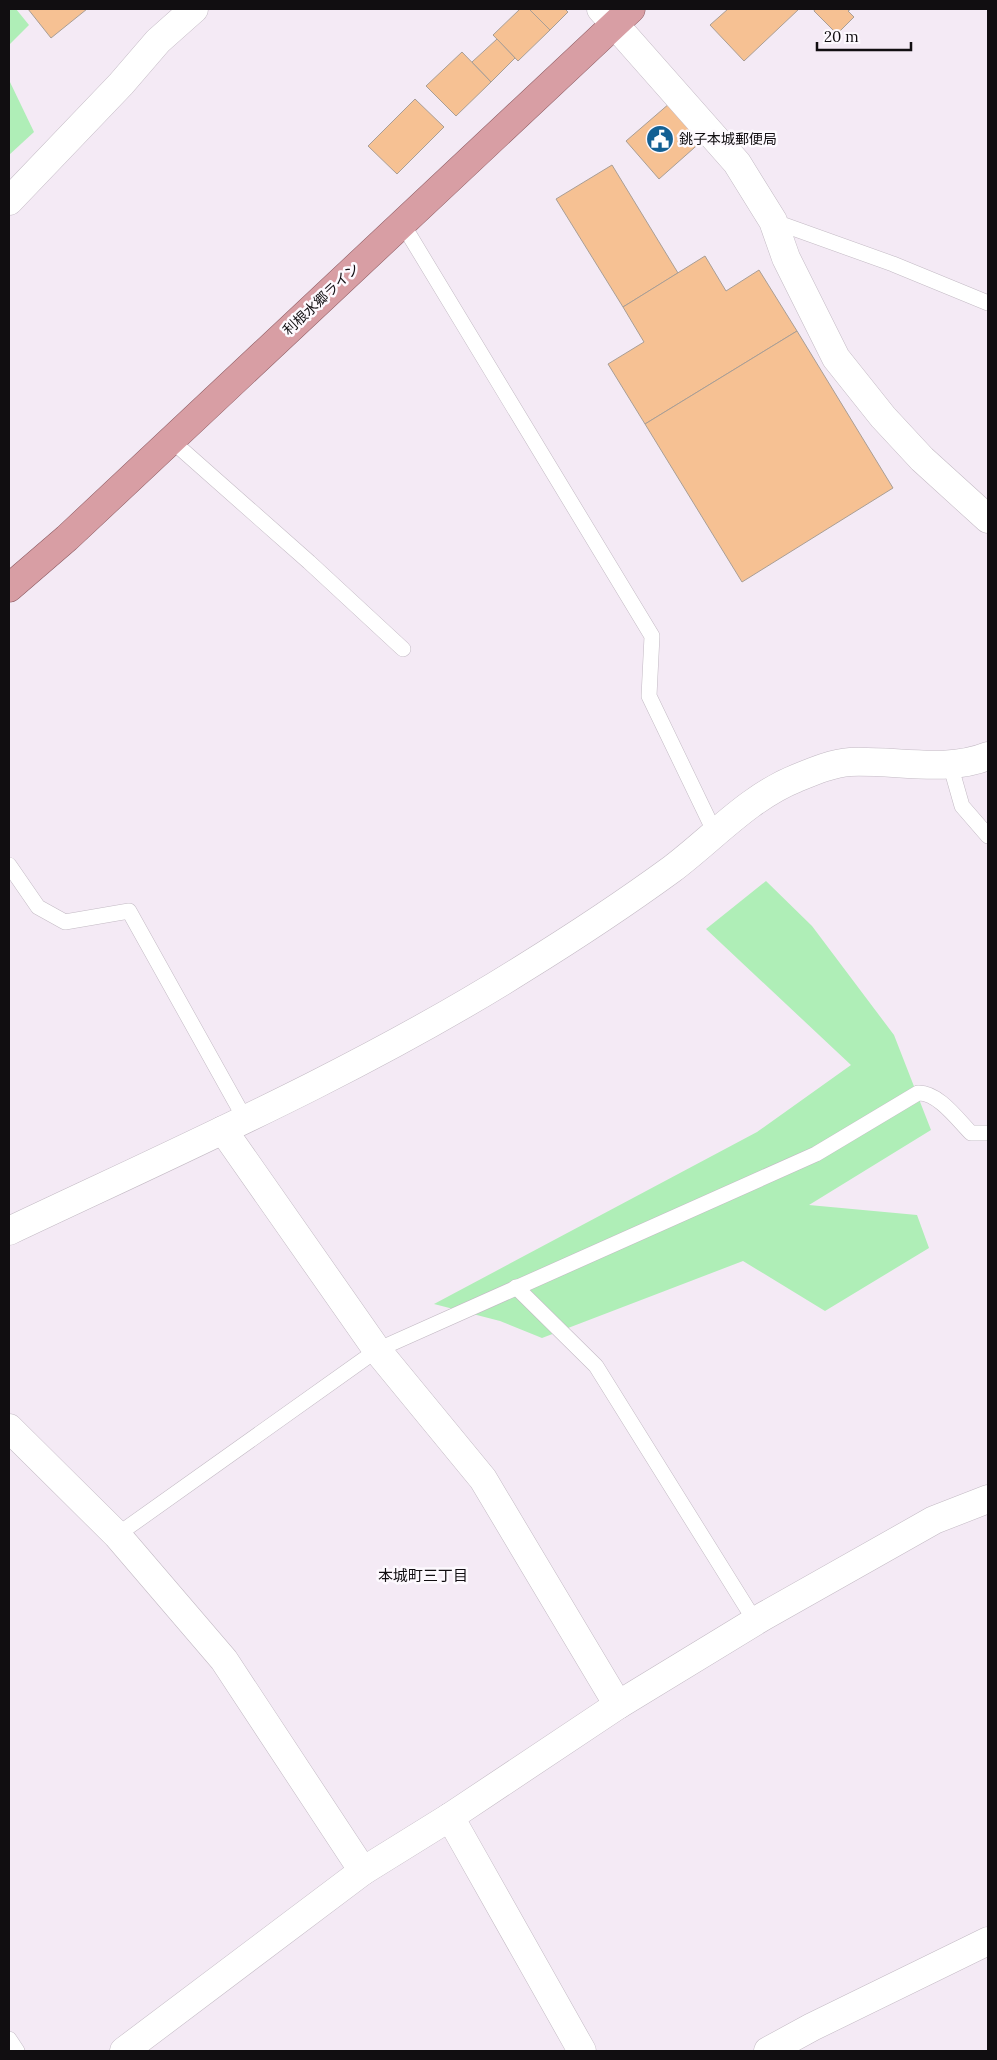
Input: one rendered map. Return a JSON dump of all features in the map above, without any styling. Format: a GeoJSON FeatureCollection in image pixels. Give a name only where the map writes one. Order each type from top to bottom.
{"type":"FeatureCollection","features":[{"type":"Feature","properties":{"kind":"highway","name":"利根水郷ライン"},"geometry":{"type":"LineString","coordinates":[[9,588],[67,538],[402,224],[615,14]]}},
{"type":"Feature","properties":{"kind":"street"},"geometry":{"type":"LineString","coordinates":[[9,201],[121,84],[158,41],[194,9]]}},
{"type":"Feature","properties":{"kind":"street"},"geometry":{"type":"LineString","coordinates":[[615,14],[737,163],[773,221],[786,258],[836,358],[889,424],[922,459],[988,519]]}},
{"type":"Feature","properties":{"kind":"street"},"geometry":{"type":"LineString","coordinates":[[9,1231],[234,1124],[462,1008],[578,935],[673,868],[754,802],[795,778],[848,762],[950,764],[971,762],[988,756]]}},
{"type":"Feature","properties":{"kind":"street"},"geometry":{"type":"LineString","coordinates":[[234,1124],[377,1350],[483,1479],[618,1705]]}},
{"type":"Feature","properties":{"kind":"street"},"geometry":{"type":"LineString","coordinates":[[9,1428],[117,1535],[224,1660],[363,1871]]}},
{"type":"Feature","properties":{"kind":"street"},"geometry":{"type":"LineString","coordinates":[[124,2051],[363,1871],[450,1817],[618,1705],[764,1616],[934,1520],[988,1499]]}},
{"type":"Feature","properties":{"kind":"street"},"geometry":{"type":"LineString","coordinates":[[450,1817],[582,2051]]}},
{"type":"Feature","properties":{"kind":"street"},"geometry":{"type":"LineString","coordinates":[[768,2051],[812,2027],[988,1941]]}},
{"type":"Feature","properties":{"kind":"lane"},"geometry":{"type":"LineString","coordinates":[[773,221],[893,264],[988,303]]}},
{"type":"Feature","properties":{"kind":"lane"},"geometry":{"type":"LineString","coordinates":[[402,224],[652,636],[649,696],[715,833]]}},
{"type":"Feature","properties":{"kind":"lane"},"geometry":{"type":"LineString","coordinates":[[171,440],[309,562],[403,649]]}},
{"type":"Feature","properties":{"kind":"lane"},"geometry":{"type":"LineString","coordinates":[[950,764],[962,806],[988,836]]}},
{"type":"Feature","properties":{"kind":"lane"},"geometry":{"type":"LineString","coordinates":[[9,866],[38,907],[65,922],[129,911],[234,1124]]}},
{"type":"Feature","properties":{"kind":"lane"},"geometry":{"type":"LineString","coordinates":[[117,1535],[377,1350],[816,1154],[918,1093],[926,1092],[972,1133],[988,1133]]}},
{"type":"Feature","properties":{"kind":"lane"},"geometry":{"type":"LineString","coordinates":[[516,1287],[596,1366],[750,1613]]}},
{"type":"Feature","properties":{"kind":"lane"},"geometry":{"type":"LineString","coordinates":[[9,2039],[17,2051]]}},
{"type":"Feature","properties":{"kind":"green space"},"geometry":{"type":"Polygon","coordinates":[[[9,9],[16,9],[29,25],[9,45],[9,9]]]}},
{"type":"Feature","properties":{"kind":"green space"},"geometry":{"type":"Polygon","coordinates":[[[9,80],[34,132],[9,155],[9,80]]]}},
{"type":"Feature","properties":{"kind":"green space"},"geometry":{"type":"Polygon","coordinates":[[[766,881],[812,926],[894,1035],[931,1130],[809,1205],[917,1215],[929,1248],[825,1311],[743,1261],[542,1338],[500,1321],[434,1304],[757,1132],[851,1065],[706,929],[766,881]]]}},
{"type":"Feature","properties":{"kind":"building"},"geometry":{"type":"Polygon","coordinates":[[[28,9],[87,9],[51,38],[28,9]]]}},
{"type":"Feature","properties":{"kind":"building"},"geometry":{"type":"Polygon","coordinates":[[[520,9],[529,9],[550,30],[518,61],[493,35],[520,9]]]}},
{"type":"Feature","properties":{"kind":"building"},"geometry":{"type":"Polygon","coordinates":[[[529,9],[565,9],[568,12],[550,30],[529,9]]]}},
{"type":"Feature","properties":{"kind":"building"},"geometry":{"type":"Polygon","coordinates":[[[728,9],[799,9],[744,61],[710,25],[728,9]]]}},
{"type":"Feature","properties":{"kind":"building"},"geometry":{"type":"Polygon","coordinates":[[[815,9],[851,9],[848,11],[854,17],[837,34],[814,11],[815,9]]]}},
{"type":"Feature","properties":{"kind":"building"},"geometry":{"type":"Polygon","coordinates":[[[497,39],[515,58],[491,82],[472,62],[497,39]]]}},
{"type":"Feature","properties":{"kind":"building"},"geometry":{"type":"Polygon","coordinates":[[[462,52],[491,82],[456,116],[426,86],[462,52]]]}},
{"type":"Feature","properties":{"kind":"building"},"geometry":{"type":"Polygon","coordinates":[[[415,99],[444,127],[397,174],[368,146],[415,99]]]}},
{"type":"Feature","properties":{"kind":"building"},"geometry":{"type":"Polygon","coordinates":[[[670,103],[703,140],[659,179],[626,141],[670,103]]]}},
{"type":"Feature","properties":{"kind":"building"},"geometry":{"type":"Polygon","coordinates":[[[612,165],[678,273],[623,307],[556,199],[612,165]]]}},
{"type":"Feature","properties":{"kind":"building"},"geometry":{"type":"Polygon","coordinates":[[[705,256],[726,291],[759,270],[797,331],[645,424],[608,364],[644,342],[623,307],[705,256]]]}},
{"type":"Feature","properties":{"kind":"building"},"geometry":{"type":"Polygon","coordinates":[[[797,331],[893,488],[742,582],[645,424],[797,331]]]}},
{"type":"Feature","properties":{"kind":"place","name":"銚子本城郵便局"},"geometry":{"type":"Point","coordinates":[660,139]}},
{"type":"Feature","properties":{"kind":"district","name":"本城町三丁目"},"geometry":{"type":"Point","coordinates":[423,1576]}}]}
